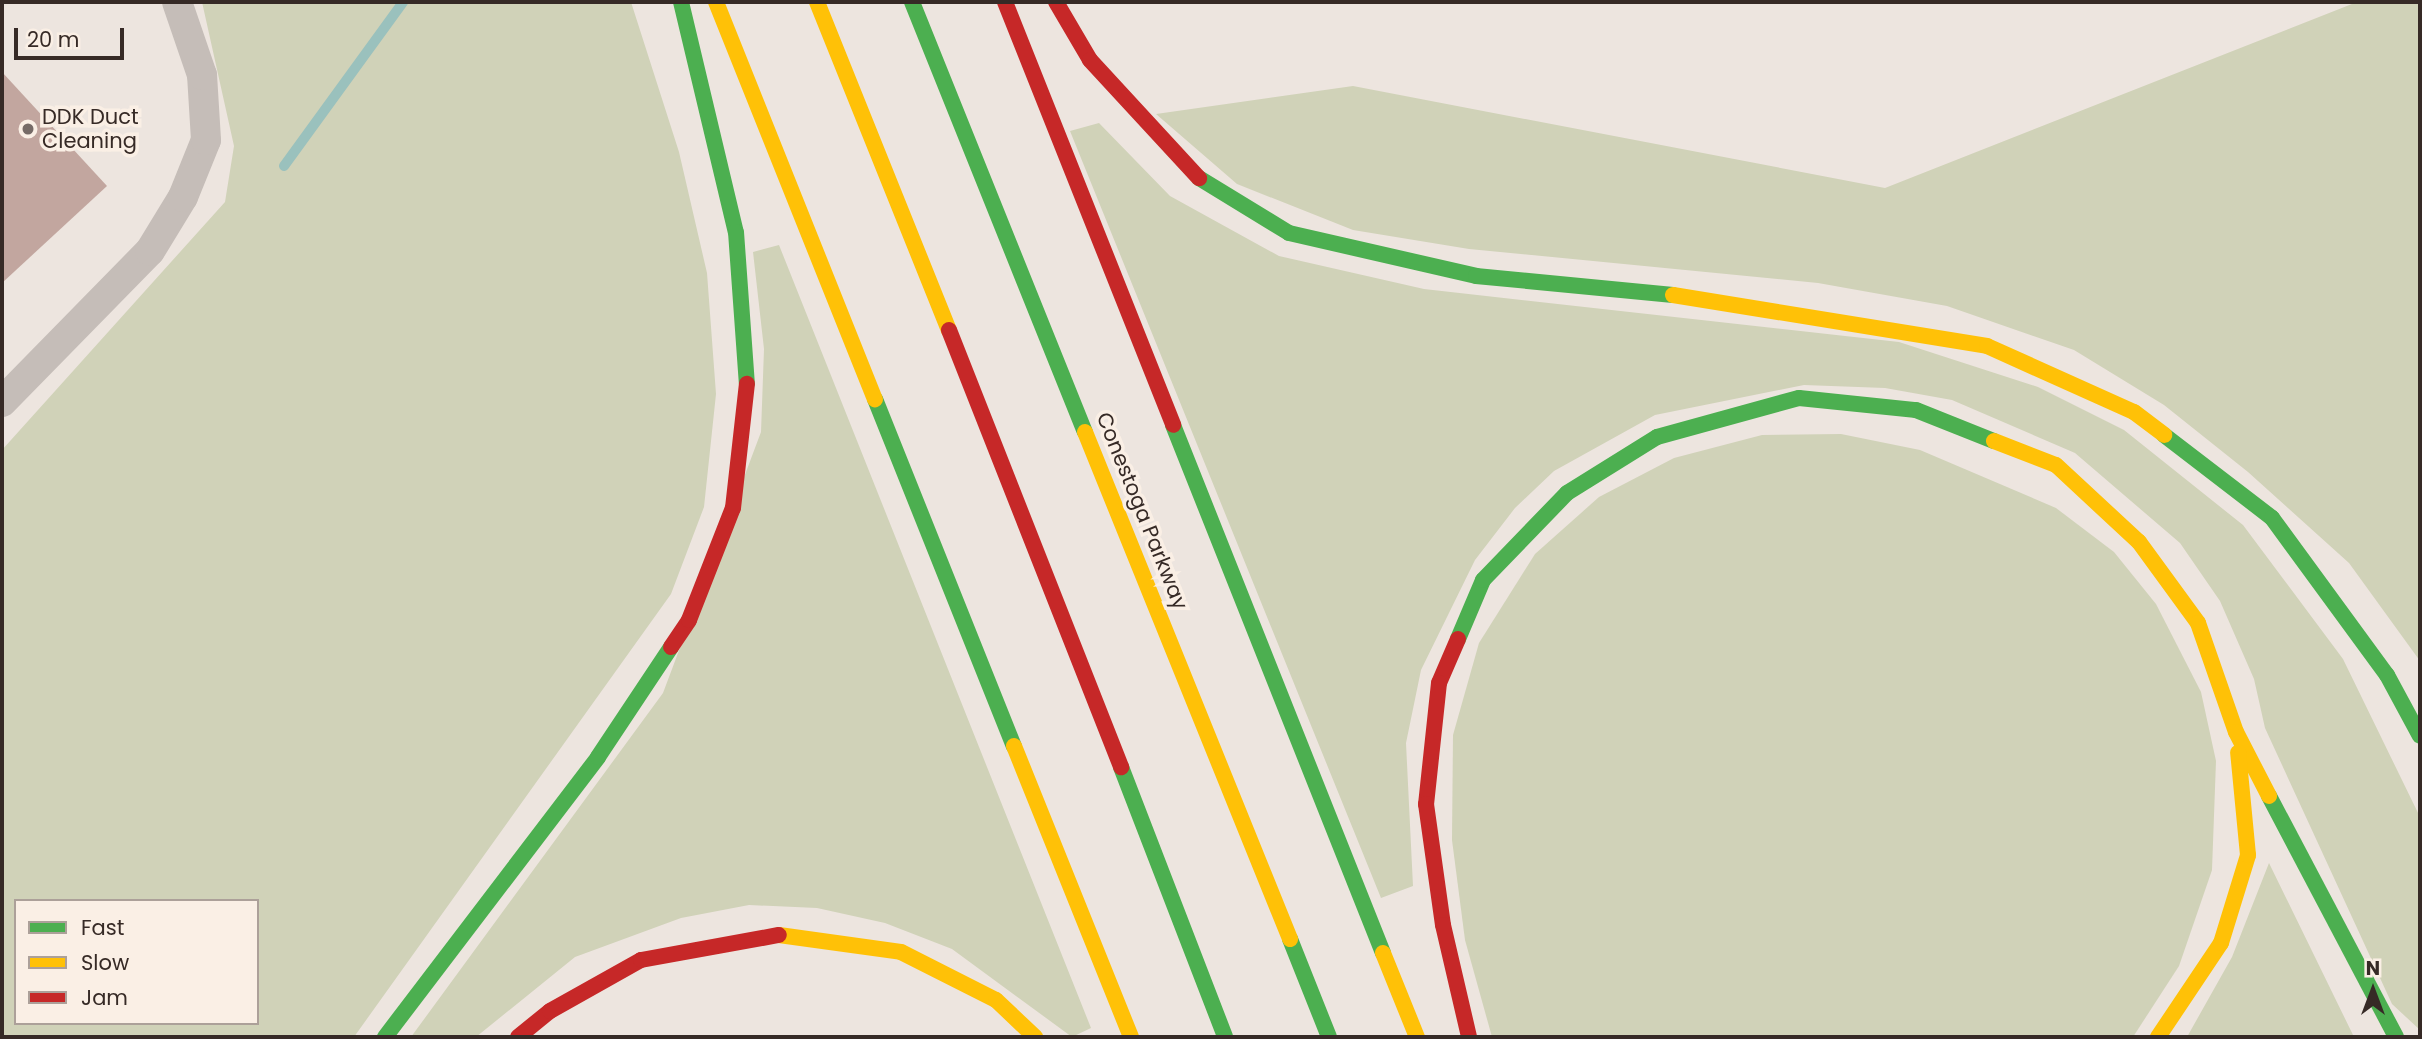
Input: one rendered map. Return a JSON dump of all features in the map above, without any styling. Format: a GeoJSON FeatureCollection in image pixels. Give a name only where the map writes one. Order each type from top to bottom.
{"type":"FeatureCollection","features":[{"type":"Feature","properties":{"kind":"highway"},"geometry":{"type":"LineString","coordinates":[[385,1037],[598,757],[689,620],[733,508],[748,405],[736,232],[681,2]]}},
{"type":"Feature","properties":{"kind":"highway"},"geometry":{"type":"LineString","coordinates":[[716,2],[1131,1037]]}},
{"type":"Feature","properties":{"kind":"highway"},"geometry":{"type":"LineString","coordinates":[[817,2],[1044,565],[1225,1037]]}},
{"type":"Feature","properties":{"kind":"highway","name":"Conestoga Parkway"},"geometry":{"type":"LineString","coordinates":[[912,2],[1329,1037]]}},
{"type":"Feature","properties":{"kind":"highway"},"geometry":{"type":"LineString","coordinates":[[1005,2],[1417,1037]]}},
{"type":"Feature","properties":{"kind":"highway"},"geometry":{"type":"LineString","coordinates":[[1056,2],[1090,61],[1203,182],[1289,233],[1476,276],[1665,293],[1987,345],[2134,412],[2272,518],[2387,675],[2420,736]]}},
{"type":"Feature","properties":{"kind":"highway"},"geometry":{"type":"LineString","coordinates":[[1469,1037],[1443,925],[1426,804],[1439,683],[1483,580],[1567,493],[1657,437],[1799,398],[1916,410],[2056,465],[2139,542],[2198,623],[2236,732],[2396,1037]]}},
{"type":"Feature","properties":{"kind":"highway"},"geometry":{"type":"LineString","coordinates":[[2158,1037],[2221,943],[2248,855],[2236,732]]}},
{"type":"Feature","properties":{"kind":"highway"},"geometry":{"type":"LineString","coordinates":[[518,1037],[550,1011],[640,960],[771,934],[901,952],[996,1000],[1035,1037]]}},
{"type":"Feature","properties":{"kind":"street"},"geometry":{"type":"LineString","coordinates":[[2,402],[150,251],[183,198],[206,140],[202,75],[177,2]]}},
{"type":"Feature","properties":{"kind":"green space"},"geometry":{"type":"Polygon","coordinates":[[[202,2],[631,2],[679,152],[707,273],[716,394],[704,507],[671,594],[354,1037],[2,1037],[2,450],[225,202],[234,146],[202,2]]]}},
{"type":"Feature","properties":{"kind":"green space"},"geometry":{"type":"Polygon","coordinates":[[[2357,2],[2420,2],[2420,661],[2349,563],[2248,472],[2164,405],[2074,350],[1947,306],[1818,283],[1469,249],[1353,230],[1237,184],[1156,114],[1353,86],[1885,188],[2357,2]]]}},
{"type":"Feature","properties":{"kind":"green space"},"geometry":{"type":"Polygon","coordinates":[[[1099,123],[1170,196],[1279,256],[1424,289],[1899,342],[2038,387],[2124,430],[2243,525],[2343,659],[2420,817],[2420,1030],[2392,1004],[2265,728],[2254,679],[2220,601],[2180,543],[2075,453],[1952,400],[1885,388],[1804,385],[1655,415],[1554,471],[1515,508],[1475,560],[1421,670],[1406,743],[1413,886],[1381,898],[1070,131],[1099,123]]]}},
{"type":"Feature","properties":{"kind":"green space"},"geometry":{"type":"Polygon","coordinates":[[[779,245],[1091,1028],[1072,1037],[952,949],[885,923],[817,908],[749,905],[681,918],[575,957],[476,1037],[411,1037],[663,693],[761,432],[764,349],[753,252],[779,245]]]}},
{"type":"Feature","properties":{"kind":"green space"},"geometry":{"type":"Polygon","coordinates":[[[1841,434],[1920,450],[2056,508],[2114,552],[2156,604],[2201,692],[2216,761],[2212,870],[2179,966],[2133,1037],[1492,1037],[1465,940],[1452,840],[1453,735],[1479,643],[1535,554],[1599,497],[1674,458],[1762,435],[1841,434]]]}},
{"type":"Feature","properties":{"kind":"green space"},"geometry":{"type":"Polygon","coordinates":[[[2269,863],[2354,1037],[2187,1037],[2232,957],[2269,863]]]}},
{"type":"Feature","properties":{"kind":"building","name":"DDK Duct Cleaning"},"geometry":{"type":"Polygon","coordinates":[[[2,72],[107,186],[2,283],[2,72]]]}},
{"type":"Feature","properties":{"kind":"waterway"},"geometry":{"type":"LineString","coordinates":[[284,166],[403,2]]}},
{"type":"Feature","properties":{"kind":"traffic: fast"},"geometry":{"type":"LineString","coordinates":[[681,2],[736,232],[747,384]]}},
{"type":"Feature","properties":{"kind":"traffic: fast"},"geometry":{"type":"LineString","coordinates":[[912,2],[1085,432]]}},
{"type":"Feature","properties":{"kind":"traffic: fast"},"geometry":{"type":"LineString","coordinates":[[1199,178],[1289,233],[1476,276],[1673,295]]}},
{"type":"Feature","properties":{"kind":"traffic: fast"},"geometry":{"type":"LineString","coordinates":[[1458,639],[1483,580],[1567,493],[1657,437],[1799,398],[1916,410],[1994,441]]}},
{"type":"Feature","properties":{"kind":"traffic: fast"},"geometry":{"type":"LineString","coordinates":[[875,399],[1014,746]]}},
{"type":"Feature","properties":{"kind":"traffic: fast"},"geometry":{"type":"LineString","coordinates":[[1173,425],[1383,953]]}},
{"type":"Feature","properties":{"kind":"traffic: fast"},"geometry":{"type":"LineString","coordinates":[[2164,435],[2272,518],[2387,675],[2420,736]]}},
{"type":"Feature","properties":{"kind":"traffic: fast"},"geometry":{"type":"LineString","coordinates":[[385,1037],[598,757],[671,647]]}},
{"type":"Feature","properties":{"kind":"traffic: fast"},"geometry":{"type":"LineString","coordinates":[[1121,767],[1225,1037]]}},
{"type":"Feature","properties":{"kind":"traffic: fast"},"geometry":{"type":"LineString","coordinates":[[2269,796],[2396,1037]]}},
{"type":"Feature","properties":{"kind":"traffic: fast"},"geometry":{"type":"LineString","coordinates":[[1290,939],[1329,1037]]}},
{"type":"Feature","properties":{"kind":"traffic: slow"},"geometry":{"type":"LineString","coordinates":[[716,2],[875,399]]}},
{"type":"Feature","properties":{"kind":"traffic: slow"},"geometry":{"type":"LineString","coordinates":[[817,2],[949,330]]}},
{"type":"Feature","properties":{"kind":"traffic: slow"},"geometry":{"type":"LineString","coordinates":[[1673,295],[1987,346],[2134,412],[2164,435]]}},
{"type":"Feature","properties":{"kind":"traffic: slow"},"geometry":{"type":"LineString","coordinates":[[1085,432],[1290,939]]}},
{"type":"Feature","properties":{"kind":"traffic: slow"},"geometry":{"type":"LineString","coordinates":[[1994,441],[2056,465],[2139,542],[2198,623],[2236,732],[2269,796]]}},
{"type":"Feature","properties":{"kind":"traffic: slow"},"geometry":{"type":"LineString","coordinates":[[1014,746],[1131,1037]]}},
{"type":"Feature","properties":{"kind":"traffic: slow"},"geometry":{"type":"LineString","coordinates":[[2158,1037],[2221,943],[2248,855],[2238,752]]}},
{"type":"Feature","properties":{"kind":"traffic: slow"},"geometry":{"type":"LineString","coordinates":[[779,935],[901,952],[996,1000],[1035,1037]]}},
{"type":"Feature","properties":{"kind":"traffic: slow"},"geometry":{"type":"LineString","coordinates":[[1383,953],[1417,1037]]}},
{"type":"Feature","properties":{"kind":"traffic: jam"},"geometry":{"type":"LineString","coordinates":[[1005,2],[1173,425]]}},
{"type":"Feature","properties":{"kind":"traffic: jam"},"geometry":{"type":"LineString","coordinates":[[1056,2],[1090,60],[1199,178]]}},
{"type":"Feature","properties":{"kind":"traffic: jam"},"geometry":{"type":"LineString","coordinates":[[949,330],[1121,767]]}},
{"type":"Feature","properties":{"kind":"traffic: jam"},"geometry":{"type":"LineString","coordinates":[[671,647],[689,620],[733,508],[747,384]]}},
{"type":"Feature","properties":{"kind":"traffic: jam"},"geometry":{"type":"LineString","coordinates":[[1458,639],[1439,683],[1426,804],[1443,925],[1469,1037]]}},
{"type":"Feature","properties":{"kind":"traffic: jam"},"geometry":{"type":"LineString","coordinates":[[518,1037],[550,1011],[641,960],[779,935]]}},
{"type":"Feature","properties":{"kind":"place","name":"DDK Duct Cleaning"},"geometry":{"type":"Point","coordinates":[28,129]}}]}
